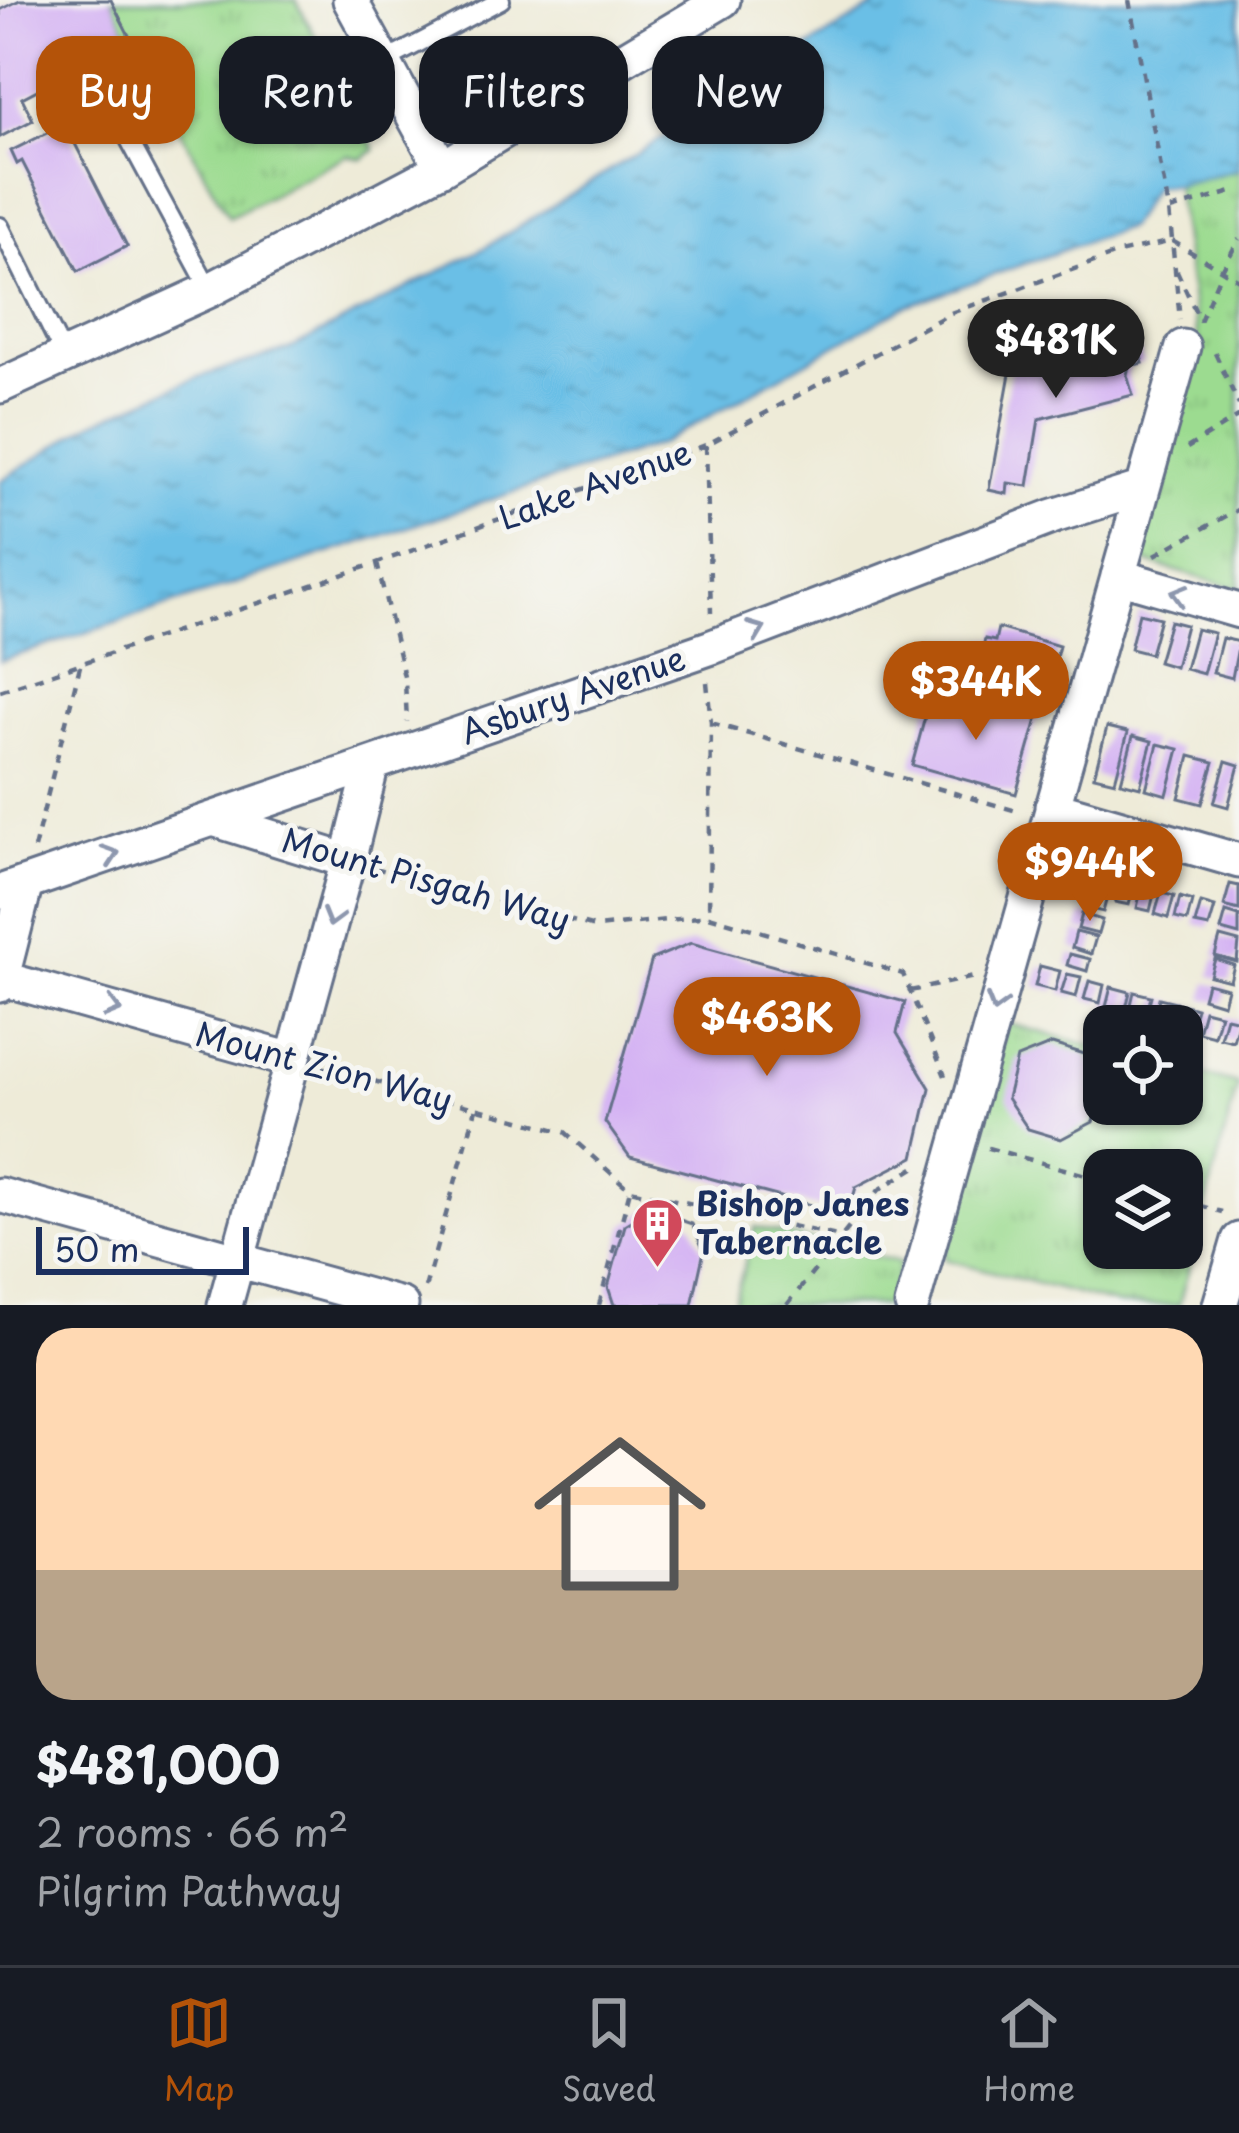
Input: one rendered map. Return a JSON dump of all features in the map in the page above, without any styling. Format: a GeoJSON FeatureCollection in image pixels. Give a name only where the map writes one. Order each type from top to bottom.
{"type":"FeatureCollection","features":[{"type":"Feature","properties":{"kind":"street"},"geometry":{"type":"LineString","coordinates":[[350,0],[369,36]]}},
{"type":"Feature","properties":{"kind":"street"},"geometry":{"type":"LineString","coordinates":[[0,386],[210,290],[442,168],[722,0]]}},
{"type":"Feature","properties":{"kind":"street"},"geometry":{"type":"LineString","coordinates":[[395,85],[442,168]]}},
{"type":"Feature","properties":{"kind":"street"},"geometry":{"type":"LineString","coordinates":[[912,1305],[1143,488],[1191,334]]}},
{"type":"Feature","properties":{"kind":"street","name":"Asbury Avenue"},"geometry":{"type":"LineString","coordinates":[[20,877],[216,820],[712,647],[1054,516],[1143,488]]}},
{"type":"Feature","properties":{"kind":"street"},"geometry":{"type":"LineString","coordinates":[[1118,576],[1239,611]]}},
{"type":"Feature","properties":{"kind":"street"},"geometry":{"type":"LineString","coordinates":[[225,1305],[372,764]]}},
{"type":"Feature","properties":{"kind":"street"},"geometry":{"type":"LineString","coordinates":[[1050,814],[1239,861]]}},
{"type":"Feature","properties":{"kind":"street","name":"Mount Pisgah Way"},"geometry":{"type":"LineString","coordinates":[[216,820],[348,861]]}},
{"type":"Feature","properties":{"kind":"street"},"geometry":{"type":"LineString","coordinates":[[1,980],[20,877]]}},
{"type":"Feature","properties":{"kind":"street","name":"Mount Zion Way"},"geometry":{"type":"LineString","coordinates":[[1,980],[292,1060]]}},
{"type":"Feature","properties":{"kind":"street"},"geometry":{"type":"LineString","coordinates":[[0,1195],[400,1305]]}},
{"type":"Feature","properties":{"kind":"street"},"geometry":{"type":"LineString","coordinates":[[1224,1304],[1239,1240]]}},
{"type":"Feature","properties":{"kind":"lane"},"geometry":{"type":"LineString","coordinates":[[395,54],[477,5],[502,0]]}},
{"type":"Feature","properties":{"kind":"lane"},"geometry":{"type":"LineString","coordinates":[[131,144],[210,290]]}},
{"type":"Feature","properties":{"kind":"lane"},"geometry":{"type":"LineString","coordinates":[[0,226],[65,357]]}},
{"type":"Feature","properties":{"kind":"path"},"geometry":{"type":"LineString","coordinates":[[1129,0],[1191,334]]}},
{"type":"Feature","properties":{"kind":"path"},"geometry":{"type":"LineString","coordinates":[[1169,210],[1239,190]]}},
{"type":"Feature","properties":{"kind":"path"},"geometry":{"type":"LineString","coordinates":[[1191,334],[1239,239]]}},
{"type":"Feature","properties":{"kind":"path"},"geometry":{"type":"LineString","coordinates":[[1172,241],[1239,280]]}},
{"type":"Feature","properties":{"kind":"path","name":"Lake Avenue"},"geometry":{"type":"LineString","coordinates":[[0,691],[706,445],[951,313],[1119,253],[1172,241]]}},
{"type":"Feature","properties":{"kind":"path"},"geometry":{"type":"LineString","coordinates":[[1172,458],[1239,416]]}},
{"type":"Feature","properties":{"kind":"path"},"geometry":{"type":"LineString","coordinates":[[706,445],[711,616]]}},
{"type":"Feature","properties":{"kind":"path"},"geometry":{"type":"LineString","coordinates":[[1153,556],[1239,509]]}},
{"type":"Feature","properties":{"kind":"path"},"geometry":{"type":"LineString","coordinates":[[376,563],[405,681],[407,723]]}},
{"type":"Feature","properties":{"kind":"path"},"geometry":{"type":"LineString","coordinates":[[20,877],[81,662]]}},
{"type":"Feature","properties":{"kind":"path"},"geometry":{"type":"LineString","coordinates":[[707,681],[711,723],[709,916],[903,974],[946,1079]]}},
{"type":"Feature","properties":{"kind":"path"},"geometry":{"type":"LineString","coordinates":[[711,723],[1050,814]]}},
{"type":"Feature","properties":{"kind":"path","name":"Mount Pisgah Way"},"geometry":{"type":"LineString","coordinates":[[348,861],[595,927],[709,916]]}},
{"type":"Feature","properties":{"kind":"path"},"geometry":{"type":"LineString","coordinates":[[910,991],[1006,970]]}},
{"type":"Feature","properties":{"kind":"path","name":"Mount Zion Way"},"geometry":{"type":"LineString","coordinates":[[292,1060],[565,1132],[630,1190]]}},
{"type":"Feature","properties":{"kind":"path"},"geometry":{"type":"LineString","coordinates":[[420,1305],[476,1108]]}},
{"type":"Feature","properties":{"kind":"path"},"geometry":{"type":"LineString","coordinates":[[787,1305],[879,1190],[958,1140],[1083,1174]]}},
{"type":"Feature","properties":{"kind":"path"},"geometry":{"type":"LineString","coordinates":[[599,1305],[630,1190],[841,1237]]}},
{"type":"Feature","properties":{"kind":"path"},"geometry":{"type":"LineString","coordinates":[[1203,1207],[1239,1217]]}},
{"type":"Feature","properties":{"kind":"green space"},"geometry":{"type":"Polygon","coordinates":[[[111,0],[296,0],[315,36],[219,36],[219,144],[372,144],[375,150],[362,159],[347,155],[229,217],[188,144],[195,144],[195,36],[129,36],[111,0]]]}},
{"type":"Feature","properties":{"kind":"green space"},"geometry":{"type":"Polygon","coordinates":[[[1239,169],[1239,589],[1138,560],[1198,342],[1175,185],[1239,169]]]}},
{"type":"Feature","properties":{"kind":"green space"},"geometry":{"type":"Polygon","coordinates":[[[1006,1023],[1083,1043],[1083,1125],[1203,1125],[1203,1075],[1238,1084],[1203,1215],[1203,1149],[1083,1149],[1083,1269],[1189,1269],[1179,1305],[1119,1305],[944,1259],[1006,1023]]]}},
{"type":"Feature","properties":{"kind":"green space"},"geometry":{"type":"Polygon","coordinates":[[[755,1227],[900,1262],[889,1305],[733,1305],[755,1227]]]}},
{"type":"Feature","properties":{"kind":"water"},"geometry":{"type":"Polygon","coordinates":[[[885,0],[1239,0],[1239,169],[1154,186],[1128,227],[903,307],[660,444],[0,661],[0,481],[92,423],[196,378],[290,349],[486,247],[652,144],[824,144],[824,38],[885,0]]]}},
{"type":"Feature","properties":{"kind":"building"},"geometry":{"type":"Polygon","coordinates":[[[20,0],[111,0],[129,36],[36,36],[36,91],[22,98],[33,120],[0,137],[0,10],[20,0]]]}},
{"type":"Feature","properties":{"kind":"building"},"geometry":{"type":"Polygon","coordinates":[[[36,138],[36,144],[75,144],[127,246],[78,271],[22,161],[17,164],[11,151],[36,138]]]}},
{"type":"Feature","properties":{"kind":"building"},"geometry":{"type":"Polygon","coordinates":[[[1136,339],[1143,363],[1129,366],[1133,395],[1039,419],[1028,486],[1008,483],[1007,494],[989,490],[1011,368],[1136,339]]]}},
{"type":"Feature","properties":{"kind":"building"},"geometry":{"type":"Polygon","coordinates":[[[1139,613],[1160,618],[1150,654],[1130,649],[1139,613]]]}},
{"type":"Feature","properties":{"kind":"building"},"geometry":{"type":"Polygon","coordinates":[[[1170,621],[1186,625],[1175,667],[1158,662],[1170,621]]]}},
{"type":"Feature","properties":{"kind":"building"},"geometry":{"type":"Polygon","coordinates":[[[998,628],[1059,646],[1050,680],[981,656],[985,639],[995,641],[998,628]]]}},
{"type":"Feature","properties":{"kind":"building"},"geometry":{"type":"Polygon","coordinates":[[[1196,629],[1214,633],[1203,674],[1185,669],[1196,629]]]}},
{"type":"Feature","properties":{"kind":"building"},"geometry":{"type":"Polygon","coordinates":[[[1222,638],[1239,642],[1232,678],[1213,673],[1222,638]]]}},
{"type":"Feature","properties":{"kind":"building"},"geometry":{"type":"Polygon","coordinates":[[[979,665],[1025,676],[1017,705],[972,691],[979,665]]]}},
{"type":"Feature","properties":{"kind":"building"},"geometry":{"type":"Polygon","coordinates":[[[951,693],[1038,716],[1016,794],[912,765],[928,706],[947,711],[951,693]]]}},
{"type":"Feature","properties":{"kind":"building"},"geometry":{"type":"Polygon","coordinates":[[[1107,727],[1128,732],[1115,781],[1094,776],[1107,727]]]}},
{"type":"Feature","properties":{"kind":"building"},"geometry":{"type":"Polygon","coordinates":[[[1133,736],[1152,741],[1140,787],[1121,782],[1133,736]]]}},
{"type":"Feature","properties":{"kind":"building"},"geometry":{"type":"Polygon","coordinates":[[[1158,744],[1179,749],[1167,795],[1146,789],[1158,744]]]}},
{"type":"Feature","properties":{"kind":"building"},"geometry":{"type":"Polygon","coordinates":[[[1190,756],[1214,762],[1202,804],[1179,798],[1190,756]]]}},
{"type":"Feature","properties":{"kind":"building"},"geometry":{"type":"Polygon","coordinates":[[[1226,761],[1239,765],[1228,807],[1214,803],[1226,761]]]}},
{"type":"Feature","properties":{"kind":"building"},"geometry":{"type":"Polygon","coordinates":[[[1097,854],[1119,859],[1115,874],[1093,867],[1097,854]]]}},
{"type":"Feature","properties":{"kind":"building"},"geometry":{"type":"Polygon","coordinates":[[[1092,873],[1113,878],[1109,892],[1088,886],[1092,873]]]}},
{"type":"Feature","properties":{"kind":"building"},"geometry":{"type":"Polygon","coordinates":[[[1120,883],[1134,886],[1129,905],[1115,902],[1120,883]]]}},
{"type":"Feature","properties":{"kind":"building"},"geometry":{"type":"Polygon","coordinates":[[[1230,884],[1239,886],[1239,910],[1224,906],[1230,884]]]}},
{"type":"Feature","properties":{"kind":"building"},"geometry":{"type":"Polygon","coordinates":[[[1142,886],[1155,890],[1150,911],[1137,908],[1142,886]]]}},
{"type":"Feature","properties":{"kind":"building"},"geometry":{"type":"Polygon","coordinates":[[[1087,892],[1107,897],[1103,912],[1083,907],[1087,892]]]}},
{"type":"Feature","properties":{"kind":"building"},"geometry":{"type":"Polygon","coordinates":[[[1161,893],[1174,896],[1168,918],[1155,914],[1161,893]]]}},
{"type":"Feature","properties":{"kind":"building"},"geometry":{"type":"Polygon","coordinates":[[[1180,897],[1192,901],[1187,921],[1175,918],[1180,897]]]}},
{"type":"Feature","properties":{"kind":"building"},"geometry":{"type":"Polygon","coordinates":[[[1201,903],[1215,907],[1209,927],[1195,924],[1201,903]]]}},
{"type":"Feature","properties":{"kind":"building"},"geometry":{"type":"Polygon","coordinates":[[[1226,912],[1239,916],[1239,935],[1221,930],[1226,912]]]}},
{"type":"Feature","properties":{"kind":"building"},"geometry":{"type":"Polygon","coordinates":[[[1082,914],[1102,920],[1098,934],[1078,929],[1082,914]]]}},
{"type":"Feature","properties":{"kind":"building"},"geometry":{"type":"Polygon","coordinates":[[[1076,932],[1096,937],[1091,954],[1072,948],[1076,932]]]}},
{"type":"Feature","properties":{"kind":"building"},"geometry":{"type":"Polygon","coordinates":[[[1220,937],[1239,942],[1237,962],[1215,956],[1220,937]]]}},
{"type":"Feature","properties":{"kind":"building"},"geometry":{"type":"Polygon","coordinates":[[[691,943],[905,1002],[897,1033],[930,1088],[914,1157],[856,1187],[848,1215],[630,1157],[605,1122],[652,959],[691,943]]]}},
{"type":"Feature","properties":{"kind":"building"},"geometry":{"type":"Polygon","coordinates":[[[1070,954],[1090,959],[1087,971],[1067,965],[1070,954]]]}},
{"type":"Feature","properties":{"kind":"building"},"geometry":{"type":"Polygon","coordinates":[[[1215,959],[1234,965],[1230,981],[1210,976],[1215,959]]]}},
{"type":"Feature","properties":{"kind":"building"},"geometry":{"type":"Polygon","coordinates":[[[1040,966],[1060,971],[1055,991],[1035,986],[1040,966]]]}},
{"type":"Feature","properties":{"kind":"building"},"geometry":{"type":"Polygon","coordinates":[[[1067,974],[1081,977],[1076,997],[1061,993],[1067,974]]]}},
{"type":"Feature","properties":{"kind":"building"},"geometry":{"type":"Polygon","coordinates":[[[1089,981],[1104,985],[1100,1003],[1084,999],[1089,981]]]}},
{"type":"Feature","properties":{"kind":"building"},"geometry":{"type":"Polygon","coordinates":[[[1207,983],[1227,988],[1223,1004],[1203,998],[1207,983]]]}},
{"type":"Feature","properties":{"kind":"building"},"geometry":{"type":"Polygon","coordinates":[[[1111,987],[1130,992],[1127,1005],[1106,1005],[1111,987]]]}},
{"type":"Feature","properties":{"kind":"building"},"geometry":{"type":"Polygon","coordinates":[[[1134,992],[1151,996],[1149,1005],[1131,1005],[1134,992]]]}},
{"type":"Feature","properties":{"kind":"building"},"geometry":{"type":"Polygon","coordinates":[[[1204,1010],[1220,1014],[1214,1036],[1203,1033],[1204,1010]]]}},
{"type":"Feature","properties":{"kind":"building"},"geometry":{"type":"Polygon","coordinates":[[[1226,1017],[1239,1020],[1233,1041],[1220,1038],[1226,1017]]]}},
{"type":"Feature","properties":{"kind":"building"},"geometry":{"type":"Polygon","coordinates":[[[1052,1044],[1083,1053],[1083,1125],[1087,1125],[1061,1139],[1028,1129],[1007,1098],[1017,1058],[1052,1044]]]}},
{"type":"Feature","properties":{"kind":"building","name":"Bishop Janes Tabernacle"},"geometry":{"type":"Polygon","coordinates":[[[650,1210],[692,1224],[704,1251],[692,1305],[614,1305],[608,1287],[625,1225],[650,1210]]]}},
{"type":"Feature","properties":{"kind":"place","name":"Bishop Janes Tabernacle"},"geometry":{"type":"Point","coordinates":[657,1269]}}]}
